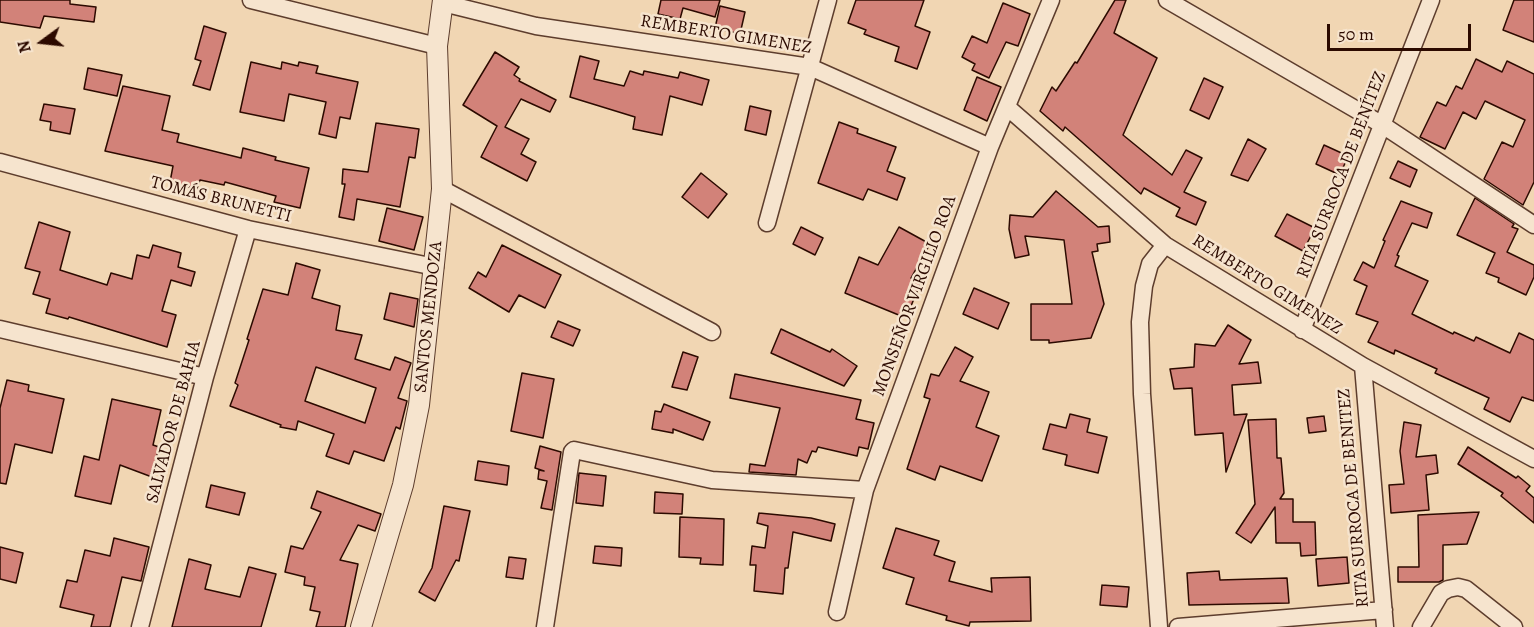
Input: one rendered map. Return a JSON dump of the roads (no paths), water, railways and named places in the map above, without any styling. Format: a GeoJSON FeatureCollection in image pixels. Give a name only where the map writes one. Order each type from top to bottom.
{"type":"FeatureCollection","features":[{"type":"Feature","properties":{"kind":"street"},"geometry":{"type":"LineString","coordinates":[[251,0],[437,46]]}},
{"type":"Feature","properties":{"kind":"street"},"geometry":{"type":"LineString","coordinates":[[767,223],[828,0]]}},
{"type":"Feature","properties":{"kind":"street","name":"MONSEÑOR VIRGILIO ROA"},"geometry":{"type":"LineString","coordinates":[[837,612],[865,490],[990,147],[1051,0]]}},
{"type":"Feature","properties":{"kind":"street"},"geometry":{"type":"LineString","coordinates":[[1167,0],[1381,124],[1534,225]]}},
{"type":"Feature","properties":{"kind":"street","name":"RITA SURROCA DE BENÍTEZ"},"geometry":{"type":"LineString","coordinates":[[1302,330],[1431,0]]}},
{"type":"Feature","properties":{"kind":"street","name":"SANTOS MENDOZA"},"geometry":{"type":"LineString","coordinates":[[361,627],[403,485],[419,405],[435,267],[441,189],[437,46],[443,1]]}},
{"type":"Feature","properties":{"kind":"street","name":"REMBERTO GIMENEZ"},"geometry":{"type":"LineString","coordinates":[[443,1],[536,26],[810,67],[990,147]]}},
{"type":"Feature","properties":{"kind":"street","name":"REMBERTO GIMENEZ"},"geometry":{"type":"LineString","coordinates":[[1007,106],[1165,245],[1363,366],[1534,459]]}},
{"type":"Feature","properties":{"kind":"street","name":"TOMÁS BRUNETTI"},"geometry":{"type":"LineString","coordinates":[[0,162],[248,229],[435,267]]}},
{"type":"Feature","properties":{"kind":"street"},"geometry":{"type":"LineString","coordinates":[[441,189],[712,332]]}},
{"type":"Feature","properties":{"kind":"street","name":"SALVADOR DE BAHIA"},"geometry":{"type":"LineString","coordinates":[[140,627],[205,377],[248,229]]}},
{"type":"Feature","properties":{"kind":"street"},"geometry":{"type":"LineString","coordinates":[[1159,627],[1142,394],[1140,322],[1144,286],[1150,264],[1165,245]]}},
{"type":"Feature","properties":{"kind":"street"},"geometry":{"type":"LineString","coordinates":[[0,329],[205,377]]}},
{"type":"Feature","properties":{"kind":"street","name":"RITA SURROCA DE BENITEZ"},"geometry":{"type":"LineString","coordinates":[[1363,366],[1385,627]]}},
{"type":"Feature","properties":{"kind":"street"},"geometry":{"type":"LineString","coordinates":[[545,627],[574,450],[712,480],[865,490]]}},
{"type":"Feature","properties":{"kind":"street"},"geometry":{"type":"LineString","coordinates":[[1421,627],[1441,593],[1458,587],[1466,589],[1514,627]]}},
{"type":"Feature","properties":{"kind":"street"},"geometry":{"type":"LineString","coordinates":[[1178,627],[1384,610]]}}]}
